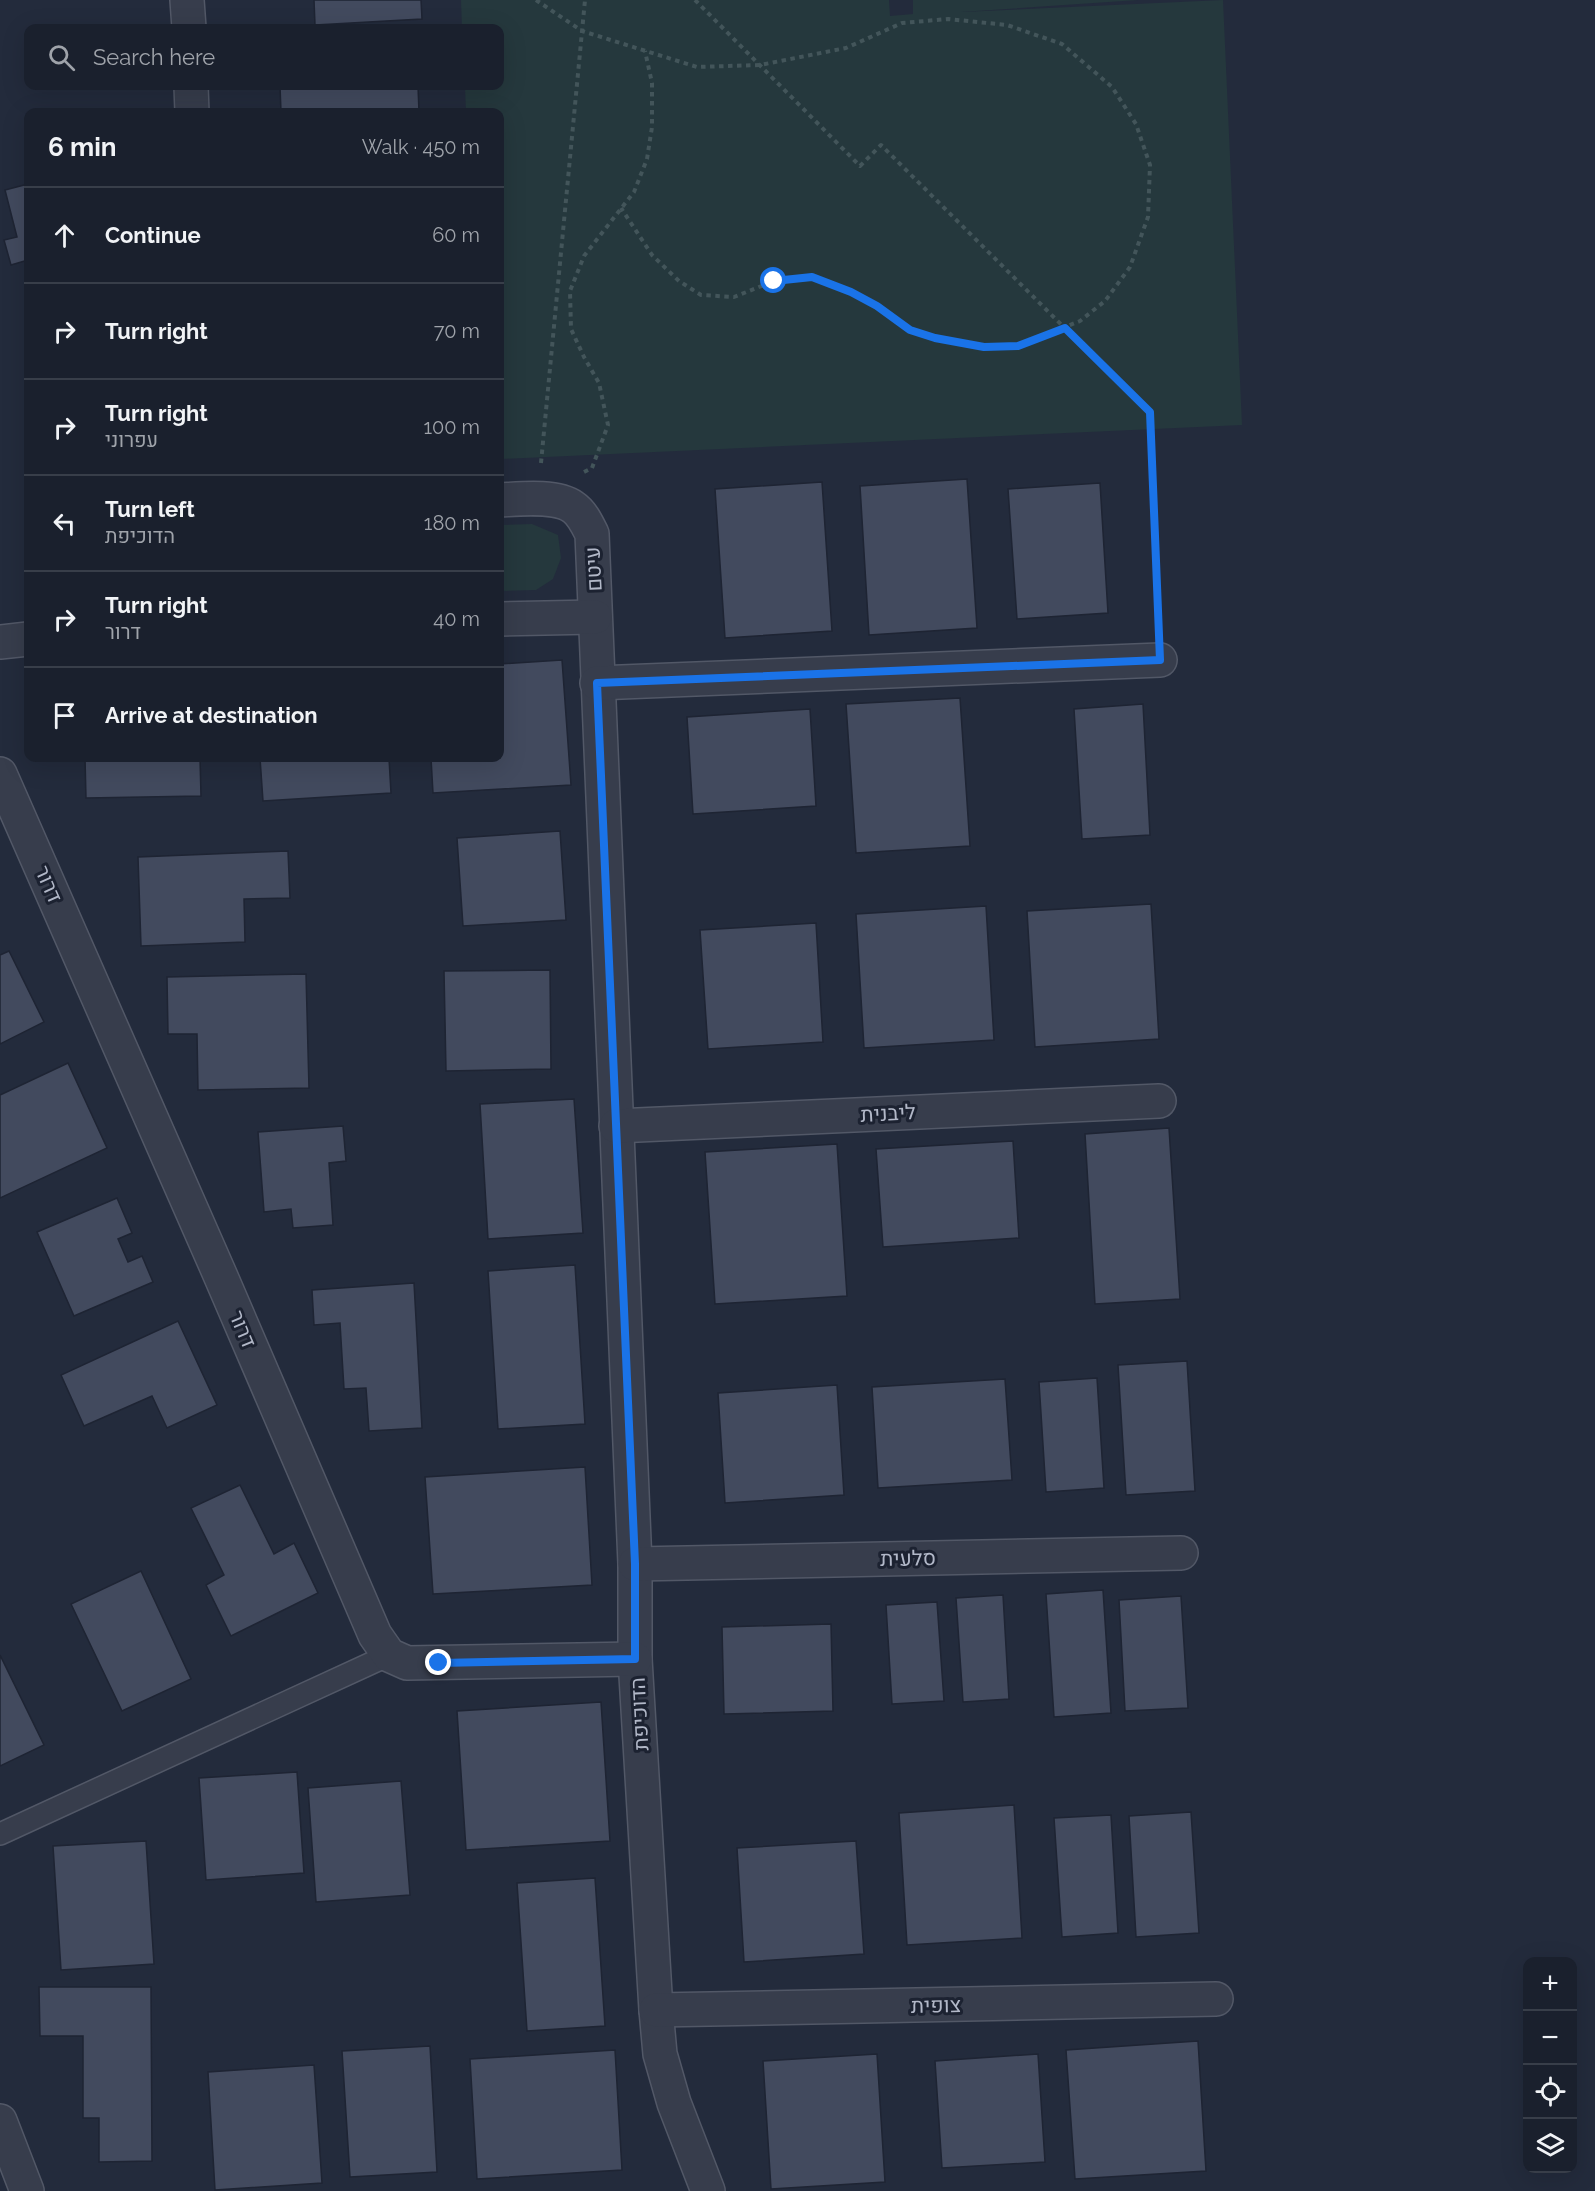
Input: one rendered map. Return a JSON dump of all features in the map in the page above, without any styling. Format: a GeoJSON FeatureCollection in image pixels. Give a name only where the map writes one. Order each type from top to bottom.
{"type":"FeatureCollection","features":[{"type":"Feature","properties":{"kind":"street"},"geometry":{"type":"LineString","coordinates":[[187,0],[189,24]]}},
{"type":"Feature","properties":{"kind":"street"},"geometry":{"type":"LineString","coordinates":[[191,90],[192,108]]}},
{"type":"Feature","properties":{"kind":"street","name":"עיטם"},"geometry":{"type":"LineString","coordinates":[[504,500],[559,501],[573,507],[585,519],[592,534],[595,617],[504,619]]}},
{"type":"Feature","properties":{"kind":"street","name":"הדוכיפת"},"geometry":{"type":"LineString","coordinates":[[595,617],[635,1564],[635,1659],[656,2010],[660,2054],[701,2190]]}},
{"type":"Feature","properties":{"kind":"street"},"geometry":{"type":"LineString","coordinates":[[0,642],[24,639]]}},
{"type":"Feature","properties":{"kind":"street"},"geometry":{"type":"LineString","coordinates":[[597,683],[1160,660]]}},
{"type":"Feature","properties":{"kind":"street","name":"דרור"},"geometry":{"type":"LineString","coordinates":[[0,774],[375,1635],[389,1655]]}},
{"type":"Feature","properties":{"kind":"street","name":"ליבנית"},"geometry":{"type":"LineString","coordinates":[[616,1126],[1159,1101]]}},
{"type":"Feature","properties":{"kind":"street","name":"סלעית"},"geometry":{"type":"LineString","coordinates":[[635,1564],[1181,1553]]}},
{"type":"Feature","properties":{"kind":"street"},"geometry":{"type":"LineString","coordinates":[[389,1655],[407,1663],[635,1659]]}},
{"type":"Feature","properties":{"kind":"street","name":"צופית"},"geometry":{"type":"LineString","coordinates":[[656,2010],[1216,1999]]}},
{"type":"Feature","properties":{"kind":"street"},"geometry":{"type":"LineString","coordinates":[[0,2121],[27,2191]]}},
{"type":"Feature","properties":{"kind":"lane"},"geometry":{"type":"LineString","coordinates":[[0,1834],[389,1655]]}},
{"type":"Feature","properties":{"kind":"path"},"geometry":{"type":"LineString","coordinates":[[536,0],[582,31],[697,67],[760,65],[846,48],[902,23],[948,19],[1007,25],[1062,44],[1112,87],[1136,124],[1150,165],[1148,217],[1130,267],[1105,301],[1080,321],[1018,346],[984,347],[935,338],[910,330],[877,306],[851,292],[812,277],[774,281],[734,297],[701,295],[679,281],[652,255],[621,208]]}},
{"type":"Feature","properties":{"kind":"path"},"geometry":{"type":"LineString","coordinates":[[538,500],[585,0]]}},
{"type":"Feature","properties":{"kind":"path"},"geometry":{"type":"LineString","coordinates":[[695,0],[860,166],[881,145],[1150,412],[1160,660]]}},
{"type":"Feature","properties":{"kind":"path"},"geometry":{"type":"LineString","coordinates":[[581,473],[592,468],[608,425],[599,383],[571,328],[570,291],[584,256],[634,192],[647,159],[652,127],[652,83],[645,51]]}},
{"type":"Feature","properties":{"kind":"green space"},"geometry":{"type":"Polygon","coordinates":[[[461,0],[889,0],[890,16],[913,14],[913,0],[1138,0],[961,12],[1223,0],[1242,425],[504,459],[504,108],[466,108],[465,90],[504,90],[504,24],[462,24],[461,0]]]}},
{"type":"Feature","properties":{"kind":"green space"},"geometry":{"type":"Polygon","coordinates":[[[532,524],[558,535],[561,558],[553,579],[536,590],[504,591],[504,525],[532,524]]]}},
{"type":"Feature","properties":{"kind":"building"},"geometry":{"type":"Polygon","coordinates":[[[314,0],[421,0],[422,19],[315,24],[314,0]]]}},
{"type":"Feature","properties":{"kind":"building"},"geometry":{"type":"Polygon","coordinates":[[[280,90],[418,90],[419,108],[281,108],[280,90]]]}},
{"type":"Feature","properties":{"kind":"building"},"geometry":{"type":"Polygon","coordinates":[[[24,185],[24,261],[11,265],[4,240],[17,237],[5,190],[24,185]]]}},
{"type":"Feature","properties":{"kind":"building"},"geometry":{"type":"Polygon","coordinates":[[[967,479],[977,628],[869,635],[860,486],[967,479]]]}},
{"type":"Feature","properties":{"kind":"building"},"geometry":{"type":"Polygon","coordinates":[[[822,482],[832,631],[725,638],[715,489],[822,482]]]}},
{"type":"Feature","properties":{"kind":"building"},"geometry":{"type":"Polygon","coordinates":[[[1100,483],[1108,613],[1017,619],[1008,489],[1100,483]]]}},
{"type":"Feature","properties":{"kind":"building"},"geometry":{"type":"Polygon","coordinates":[[[562,660],[571,785],[433,793],[431,762],[504,762],[504,664],[562,660]]]}},
{"type":"Feature","properties":{"kind":"building"},"geometry":{"type":"Polygon","coordinates":[[[960,698],[970,846],[856,853],[846,704],[960,698]]]}},
{"type":"Feature","properties":{"kind":"building"},"geometry":{"type":"Polygon","coordinates":[[[1143,704],[1150,835],[1082,839],[1074,709],[1143,704]]]}},
{"type":"Feature","properties":{"kind":"building"},"geometry":{"type":"Polygon","coordinates":[[[810,709],[816,806],[693,814],[687,717],[810,709]]]}},
{"type":"Feature","properties":{"kind":"building"},"geometry":{"type":"Polygon","coordinates":[[[85,762],[200,762],[201,796],[86,798],[85,762]]]}},
{"type":"Feature","properties":{"kind":"building"},"geometry":{"type":"Polygon","coordinates":[[[260,762],[389,762],[391,793],[263,801],[260,762]]]}},
{"type":"Feature","properties":{"kind":"building"},"geometry":{"type":"Polygon","coordinates":[[[560,831],[566,920],[463,926],[457,838],[560,831]]]}},
{"type":"Feature","properties":{"kind":"building"},"geometry":{"type":"Polygon","coordinates":[[[288,851],[290,898],[244,899],[245,942],[141,946],[138,857],[288,851]]]}},
{"type":"Feature","properties":{"kind":"building"},"geometry":{"type":"Polygon","coordinates":[[[1151,904],[1159,1039],[1035,1047],[1027,911],[1151,904]]]}},
{"type":"Feature","properties":{"kind":"building"},"geometry":{"type":"Polygon","coordinates":[[[986,906],[994,1040],[864,1048],[856,914],[986,906]]]}},
{"type":"Feature","properties":{"kind":"building"},"geometry":{"type":"Polygon","coordinates":[[[816,923],[823,1042],[708,1049],[700,930],[816,923]]]}},
{"type":"Feature","properties":{"kind":"building"},"geometry":{"type":"Polygon","coordinates":[[[9,951],[44,1022],[0,1044],[0,955],[9,951]]]}},
{"type":"Feature","properties":{"kind":"building"},"geometry":{"type":"Polygon","coordinates":[[[550,970],[551,1069],[446,1071],[444,971],[550,970]]]}},
{"type":"Feature","properties":{"kind":"building"},"geometry":{"type":"Polygon","coordinates":[[[306,974],[309,1088],[198,1090],[197,1034],[168,1034],[167,977],[306,974]]]}},
{"type":"Feature","properties":{"kind":"building"},"geometry":{"type":"Polygon","coordinates":[[[68,1063],[107,1148],[0,1198],[0,1095],[68,1063]]]}},
{"type":"Feature","properties":{"kind":"building"},"geometry":{"type":"Polygon","coordinates":[[[574,1099],[583,1233],[488,1239],[480,1104],[574,1099]]]}},
{"type":"Feature","properties":{"kind":"building"},"geometry":{"type":"Polygon","coordinates":[[[343,1126],[346,1161],[329,1163],[333,1225],[293,1228],[291,1209],[264,1212],[258,1132],[343,1126]]]}},
{"type":"Feature","properties":{"kind":"building"},"geometry":{"type":"Polygon","coordinates":[[[1169,1128],[1180,1299],[1095,1304],[1085,1134],[1169,1128]]]}},
{"type":"Feature","properties":{"kind":"building"},"geometry":{"type":"Polygon","coordinates":[[[1013,1141],[1019,1238],[883,1247],[876,1149],[1013,1141]]]}},
{"type":"Feature","properties":{"kind":"building"},"geometry":{"type":"Polygon","coordinates":[[[837,1144],[847,1296],[715,1304],[705,1152],[837,1144]]]}},
{"type":"Feature","properties":{"kind":"building"},"geometry":{"type":"Polygon","coordinates":[[[117,1198],[132,1233],[118,1239],[128,1262],[142,1256],[153,1282],[74,1316],[37,1232],[117,1198]]]}},
{"type":"Feature","properties":{"kind":"building"},"geometry":{"type":"Polygon","coordinates":[[[575,1265],[585,1424],[498,1429],[488,1271],[575,1265]]]}},
{"type":"Feature","properties":{"kind":"building"},"geometry":{"type":"Polygon","coordinates":[[[414,1283],[422,1428],[369,1431],[366,1388],[344,1389],[340,1323],[314,1325],[312,1290],[414,1283]]]}},
{"type":"Feature","properties":{"kind":"building"},"geometry":{"type":"Polygon","coordinates":[[[178,1321],[217,1405],[167,1428],[152,1396],[84,1426],[61,1375],[178,1321]]]}},
{"type":"Feature","properties":{"kind":"building"},"geometry":{"type":"Polygon","coordinates":[[[1187,1361],[1195,1491],[1126,1495],[1118,1365],[1187,1361]]]}},
{"type":"Feature","properties":{"kind":"building"},"geometry":{"type":"Polygon","coordinates":[[[1097,1378],[1104,1488],[1046,1492],[1039,1382],[1097,1378]]]}},
{"type":"Feature","properties":{"kind":"building"},"geometry":{"type":"Polygon","coordinates":[[[1005,1379],[1012,1480],[878,1488],[872,1387],[1005,1379]]]}},
{"type":"Feature","properties":{"kind":"building"},"geometry":{"type":"Polygon","coordinates":[[[837,1385],[844,1495],[725,1503],[718,1393],[837,1385]]]}},
{"type":"Feature","properties":{"kind":"building"},"geometry":{"type":"Polygon","coordinates":[[[585,1467],[592,1585],[433,1594],[425,1477],[585,1467]]]}},
{"type":"Feature","properties":{"kind":"building"},"geometry":{"type":"Polygon","coordinates":[[[240,1485],[274,1554],[294,1543],[318,1593],[231,1636],[206,1585],[224,1575],[191,1508],[240,1485]]]}},
{"type":"Feature","properties":{"kind":"building"},"geometry":{"type":"Polygon","coordinates":[[[141,1571],[191,1679],[122,1711],[71,1604],[141,1571]]]}},
{"type":"Feature","properties":{"kind":"building"},"geometry":{"type":"Polygon","coordinates":[[[1103,1590],[1111,1713],[1054,1717],[1046,1594],[1103,1590]]]}},
{"type":"Feature","properties":{"kind":"building"},"geometry":{"type":"Polygon","coordinates":[[[1003,1595],[1009,1699],[963,1702],[956,1598],[1003,1595]]]}},
{"type":"Feature","properties":{"kind":"building"},"geometry":{"type":"Polygon","coordinates":[[[1181,1596],[1188,1708],[1125,1711],[1119,1600],[1181,1596]]]}},
{"type":"Feature","properties":{"kind":"building"},"geometry":{"type":"Polygon","coordinates":[[[937,1602],[944,1701],[892,1704],[886,1605],[937,1602]]]}},
{"type":"Feature","properties":{"kind":"building"},"geometry":{"type":"Polygon","coordinates":[[[831,1624],[833,1711],[724,1714],[722,1627],[831,1624]]]}},
{"type":"Feature","properties":{"kind":"building"},"geometry":{"type":"Polygon","coordinates":[[[0,1655],[44,1745],[0,1766],[0,1655]]]}},
{"type":"Feature","properties":{"kind":"building"},"geometry":{"type":"Polygon","coordinates":[[[601,1702],[610,1841],[466,1850],[457,1711],[601,1702]]]}},
{"type":"Feature","properties":{"kind":"building"},"geometry":{"type":"Polygon","coordinates":[[[297,1772],[304,1873],[206,1880],[199,1778],[297,1772]]]}},
{"type":"Feature","properties":{"kind":"building"},"geometry":{"type":"Polygon","coordinates":[[[401,1781],[410,1895],[316,1902],[308,1788],[401,1781]]]}},
{"type":"Feature","properties":{"kind":"building"},"geometry":{"type":"Polygon","coordinates":[[[1014,1805],[1022,1938],[907,1945],[899,1813],[1014,1805]]]}},
{"type":"Feature","properties":{"kind":"building"},"geometry":{"type":"Polygon","coordinates":[[[1191,1812],[1199,1933],[1136,1937],[1129,1816],[1191,1812]]]}},
{"type":"Feature","properties":{"kind":"building"},"geometry":{"type":"Polygon","coordinates":[[[1111,1815],[1118,1933],[1062,1937],[1054,1818],[1111,1815]]]}},
{"type":"Feature","properties":{"kind":"building"},"geometry":{"type":"Polygon","coordinates":[[[146,1841],[154,1964],[61,1970],[53,1846],[146,1841]]]}},
{"type":"Feature","properties":{"kind":"building"},"geometry":{"type":"Polygon","coordinates":[[[856,1841],[864,1954],[744,1962],[737,1848],[856,1841]]]}},
{"type":"Feature","properties":{"kind":"building"},"geometry":{"type":"Polygon","coordinates":[[[595,1878],[605,2026],[527,2031],[517,1883],[595,1878]]]}},
{"type":"Feature","properties":{"kind":"building"},"geometry":{"type":"Polygon","coordinates":[[[39,1987],[151,1987],[152,2161],[99,2162],[99,2118],[83,2118],[83,2036],[40,2036],[39,1987]]]}},
{"type":"Feature","properties":{"kind":"building"},"geometry":{"type":"Polygon","coordinates":[[[1198,2041],[1206,2171],[1075,2179],[1066,2050],[1198,2041]]]}},
{"type":"Feature","properties":{"kind":"building"},"geometry":{"type":"Polygon","coordinates":[[[430,2046],[437,2172],[350,2177],[342,2051],[430,2046]]]}},
{"type":"Feature","properties":{"kind":"building"},"geometry":{"type":"Polygon","coordinates":[[[615,2050],[622,2170],[477,2179],[470,2059],[615,2050]]]}},
{"type":"Feature","properties":{"kind":"building"},"geometry":{"type":"Polygon","coordinates":[[[877,2054],[885,2182],[771,2189],[763,2061],[877,2054]]]}},
{"type":"Feature","properties":{"kind":"building"},"geometry":{"type":"Polygon","coordinates":[[[1038,2054],[1045,2162],[942,2168],[935,2061],[1038,2054]]]}},
{"type":"Feature","properties":{"kind":"building"},"geometry":{"type":"Polygon","coordinates":[[[314,2065],[322,2183],[215,2190],[208,2072],[314,2065]]]}},
{"type":"Feature","properties":{"kind":"route"},"geometry":{"type":"LineString","coordinates":[[439,1663],[635,1659],[635,1564],[597,683],[1160,660],[1150,412],[1065,328],[1018,346],[984,347],[935,338],[910,330],[877,306],[851,292],[812,277],[774,281]]}}]}
